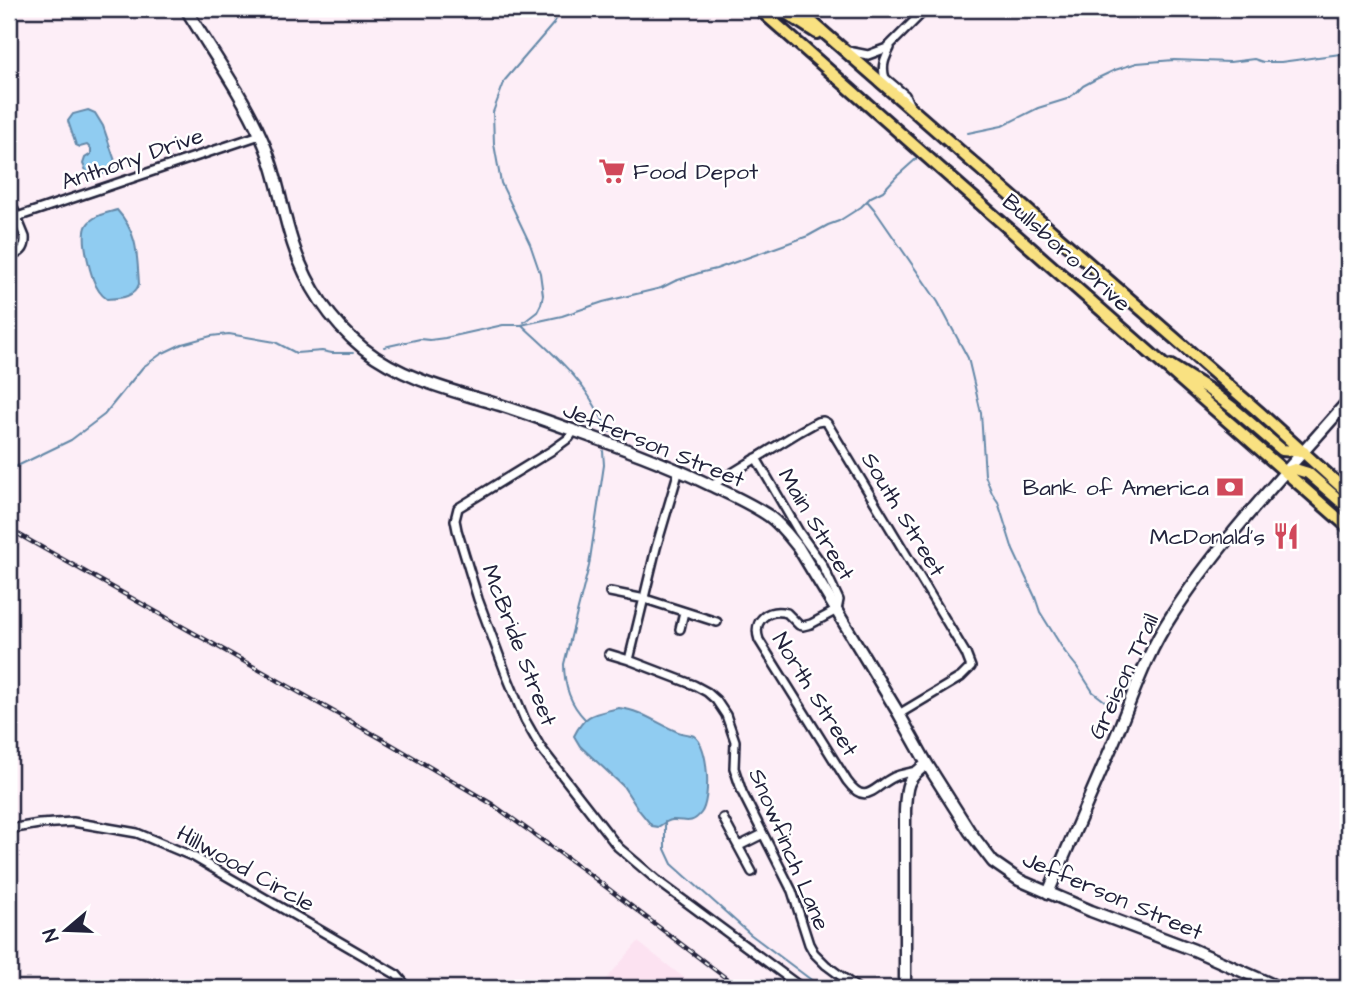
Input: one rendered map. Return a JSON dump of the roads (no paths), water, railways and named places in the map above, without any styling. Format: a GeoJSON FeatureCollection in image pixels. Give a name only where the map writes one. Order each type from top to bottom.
{"type":"FeatureCollection","features":[{"type":"Feature","properties":{"kind":"main road","name":"Bullsboro Drive"},"geometry":{"type":"LineString","coordinates":[[759,9],[1348,527]]}},
{"type":"Feature","properties":{"kind":"main road"},"geometry":{"type":"LineString","coordinates":[[780,9],[845,51]]}},
{"type":"Feature","properties":{"kind":"main road","name":"Bullsboro Drive"},"geometry":{"type":"LineString","coordinates":[[797,9],[1348,493]]}},
{"type":"Feature","properties":{"kind":"main road"},"geometry":{"type":"LineString","coordinates":[[1151,355],[1208,389],[1282,450],[1304,452]]}},
{"type":"Feature","properties":{"kind":"main road"},"geometry":{"type":"LineString","coordinates":[[1286,472],[1295,469],[1308,473],[1348,508]]}},
{"type":"Feature","properties":{"kind":"street","name":"Jefferson Street"},"geometry":{"type":"LineString","coordinates":[[186,9],[228,76],[260,135],[275,172],[293,243],[308,281],[337,322],[363,348],[392,367],[418,379],[627,449],[679,470],[748,503],[769,517],[783,528],[798,547],[970,832],[993,862],[1019,880],[1048,893],[1194,950],[1280,988]]}},
{"type":"Feature","properties":{"kind":"street"},"geometry":{"type":"LineString","coordinates":[[845,51],[867,55],[887,48],[926,9]]}},
{"type":"Feature","properties":{"kind":"street"},"geometry":{"type":"LineString","coordinates":[[897,38],[884,58],[883,74],[905,95],[913,110]]}},
{"type":"Feature","properties":{"kind":"street","name":"Anthony Drive"},"geometry":{"type":"LineString","coordinates":[[17,217],[260,135]]}},
{"type":"Feature","properties":{"kind":"street"},"geometry":{"type":"LineString","coordinates":[[9,198],[25,237],[20,252],[9,257]]}},
{"type":"Feature","properties":{"kind":"street","name":"Greison Trail"},"geometry":{"type":"LineString","coordinates":[[1048,893],[1154,645],[1171,615],[1227,540],[1348,401]]}},
{"type":"Feature","properties":{"kind":"street","name":"South Street"},"geometry":{"type":"LineString","coordinates":[[711,486],[817,422],[823,421],[827,424],[971,667],[961,677],[900,714]]}},
{"type":"Feature","properties":{"kind":"street","name":"McBride Street"},"geometry":{"type":"LineString","coordinates":[[574,431],[551,451],[458,509],[455,520],[457,530],[478,599],[506,674],[525,720],[541,748],[618,846],[659,882],[802,988]]}},
{"type":"Feature","properties":{"kind":"street","name":"Main Street"},"geometry":{"type":"LineString","coordinates":[[755,458],[799,532],[822,564],[839,600],[836,610]]}},
{"type":"Feature","properties":{"kind":"street"},"geometry":{"type":"LineString","coordinates":[[629,660],[656,548],[679,470]]}},
{"type":"Feature","properties":{"kind":"street"},"geometry":{"type":"LineString","coordinates":[[610,592],[645,599],[717,622]]}},
{"type":"Feature","properties":{"kind":"street","name":"North Street"},"geometry":{"type":"LineString","coordinates":[[836,610],[803,626],[795,623],[787,613],[768,614],[761,619],[758,626],[759,640],[858,793],[864,795],[894,777],[916,771]]}},
{"type":"Feature","properties":{"kind":"street"},"geometry":{"type":"LineString","coordinates":[[680,629],[684,612]]}},
{"type":"Feature","properties":{"kind":"street","name":"Snowfinch Lane"},"geometry":{"type":"LineString","coordinates":[[608,654],[694,685],[716,700],[726,715],[735,741],[734,768],[741,792],[792,891],[809,944],[814,953],[857,988]]}},
{"type":"Feature","properties":{"kind":"street"},"geometry":{"type":"LineString","coordinates":[[905,988],[906,790],[909,779],[928,764]]}},
{"type":"Feature","properties":{"kind":"street"},"geometry":{"type":"LineString","coordinates":[[723,818],[752,872]]}},
{"type":"Feature","properties":{"kind":"street","name":"Hillwood Circle"},"geometry":{"type":"LineString","coordinates":[[9,829],[73,822],[137,833],[203,862],[397,975],[408,988]]}},
{"type":"Feature","properties":{"kind":"street"},"geometry":{"type":"LineString","coordinates":[[738,846],[763,834]]}},
{"type":"Feature","properties":{"kind":"water"},"geometry":{"type":"Polygon","coordinates":[[[88,110],[95,113],[103,126],[115,161],[112,171],[93,177],[89,177],[83,164],[85,158],[91,154],[91,149],[87,145],[76,145],[68,121],[73,114],[88,110]]]}},
{"type":"Feature","properties":{"kind":"water"},"geometry":{"type":"Polygon","coordinates":[[[117,210],[133,236],[139,284],[130,295],[107,299],[99,291],[93,278],[87,258],[85,231],[93,219],[117,210]]]}},
{"type":"Feature","properties":{"kind":"water"},"geometry":{"type":"Polygon","coordinates":[[[619,708],[635,711],[678,732],[694,736],[699,741],[705,761],[707,785],[704,806],[694,819],[672,820],[658,827],[652,826],[623,786],[580,746],[574,736],[587,718],[619,708]]]}},
{"type":"Feature","properties":{"kind":"waterway"},"geometry":{"type":"LineString","coordinates":[[524,322],[537,312],[541,304],[543,295],[540,273],[530,244],[501,183],[494,144],[493,112],[505,80],[554,23],[561,9]]}},
{"type":"Feature","properties":{"kind":"waterway"},"geometry":{"type":"LineString","coordinates":[[968,133],[1002,126],[1038,108],[1067,99],[1096,79],[1137,63],[1174,60],[1230,62],[1254,59],[1281,62],[1348,53]]}},
{"type":"Feature","properties":{"kind":"waterway"},"geometry":{"type":"LineString","coordinates":[[384,347],[562,316],[603,302],[661,288],[716,269],[808,236],[839,221],[883,191],[916,159]]}},
{"type":"Feature","properties":{"kind":"waterway"},"geometry":{"type":"LineString","coordinates":[[868,202],[938,302],[968,358],[981,413],[985,475],[998,502],[1013,550],[1040,612],[1093,692],[1106,702]]}},
{"type":"Feature","properties":{"kind":"waterway"},"geometry":{"type":"LineString","coordinates":[[522,325],[577,380],[610,432]]}},
{"type":"Feature","properties":{"kind":"waterway"},"geometry":{"type":"LineString","coordinates":[[9,470],[71,440],[104,415],[143,367],[182,344],[229,334],[275,342],[296,353],[353,353]]}},
{"type":"Feature","properties":{"kind":"waterway"},"geometry":{"type":"LineString","coordinates":[[585,719],[569,694],[564,664],[589,566],[604,465],[603,451]]}},
{"type":"Feature","properties":{"kind":"waterway"},"geometry":{"type":"LineString","coordinates":[[665,822],[665,849],[672,864],[750,934],[822,988]]}},
{"type":"Feature","properties":{"kind":"railway"},"geometry":{"type":"LineString","coordinates":[[9,529],[492,804],[739,988]]}},
{"type":"Feature","properties":{"kind":"place","name":"Food Depot"},"geometry":{"type":"Point","coordinates":[612,171]}},
{"type":"Feature","properties":{"kind":"place","name":"Bank of America"},"geometry":{"type":"Point","coordinates":[1230,487]}},
{"type":"Feature","properties":{"kind":"place","name":"McDonald's"},"geometry":{"type":"Point","coordinates":[1286,536]}}]}
